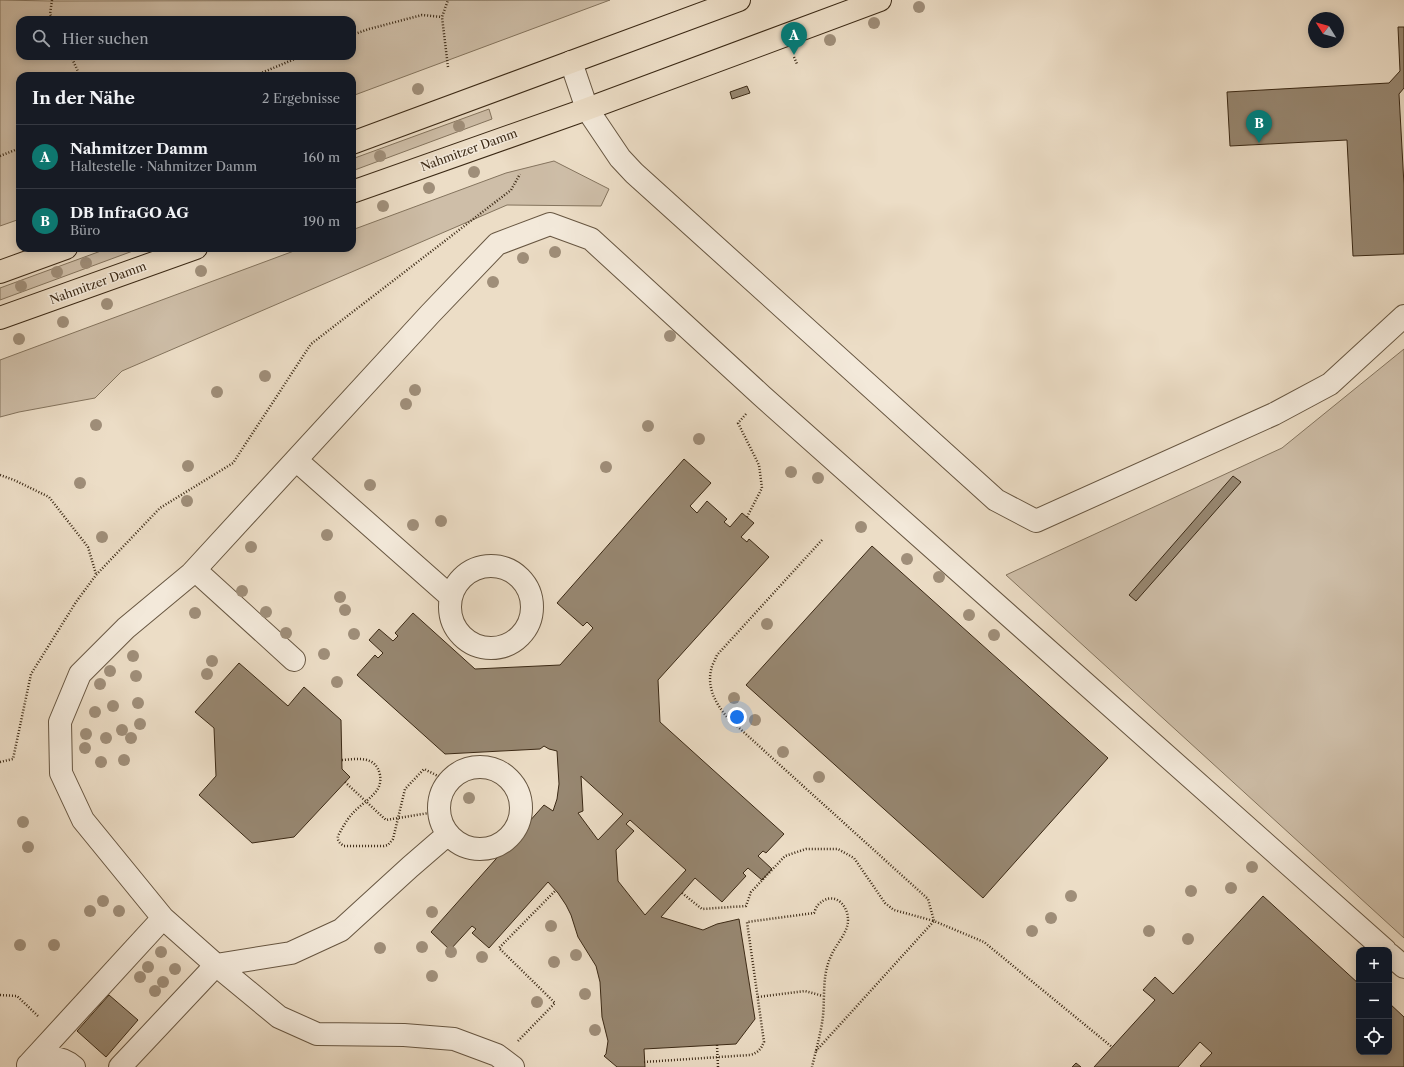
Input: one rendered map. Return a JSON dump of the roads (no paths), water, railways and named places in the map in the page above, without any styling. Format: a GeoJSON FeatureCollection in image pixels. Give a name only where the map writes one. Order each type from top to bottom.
{"type":"FeatureCollection","features":[{"type":"Feature","properties":{"kind":"main road"},"geometry":{"type":"LineString","coordinates":[[356,142],[739,0]]}},
{"type":"Feature","properties":{"kind":"main road","name":"Nahmitzer Damm"},"geometry":{"type":"LineString","coordinates":[[356,191],[587,109],[880,0]]}},
{"type":"Feature","properties":{"kind":"main road"},"geometry":{"type":"LineString","coordinates":[[0,272],[55,252]]}},
{"type":"Feature","properties":{"kind":"main road","name":"Nahmitzer Damm"},"geometry":{"type":"LineString","coordinates":[[0,318],[185,252]]}},
{"type":"Feature","properties":{"kind":"lane"},"geometry":{"type":"LineString","coordinates":[[571,62],[587,109],[620,158],[634,173],[996,500],[1036,521],[1264,419],[1330,384],[1404,316]]}},
{"type":"Feature","properties":{"kind":"lane"},"geometry":{"type":"LineString","coordinates":[[507,1063],[497,1055],[454,1039],[404,1035],[317,1034],[279,1017],[216,965],[164,918],[83,820],[61,773],[60,722],[80,674],[126,628],[194,570],[430,314],[497,244],[550,224],[591,239],[762,396],[1382,947]]}},
{"type":"Feature","properties":{"kind":"lane"},"geometry":{"type":"LineString","coordinates":[[296,460],[451,597]]}},
{"type":"Feature","properties":{"kind":"lane"},"geometry":{"type":"LineString","coordinates":[[194,570],[294,660]]}},
{"type":"Feature","properties":{"kind":"lane"},"geometry":{"type":"LineString","coordinates":[[473,767],[487,768],[501,773],[512,782],[519,793],[521,806],[520,819],[515,831],[506,840],[495,847],[482,850],[469,849],[457,843],[447,835],[440,822],[438,808],[441,794],[448,781],[459,772],[473,767]]}},
{"type":"Feature","properties":{"kind":"lane"},"geometry":{"type":"LineString","coordinates":[[120,1067],[216,965],[291,953],[341,930],[447,835]]}},
{"type":"Feature","properties":{"kind":"lane"},"geometry":{"type":"LineString","coordinates":[[28,1066],[164,918]]}},
{"type":"Feature","properties":{"kind":"lane"},"geometry":{"type":"LineString","coordinates":[[1392,957],[1404,967]]}},
{"type":"Feature","properties":{"kind":"lane"},"geometry":{"type":"LineString","coordinates":[[28,1066],[38,1059],[49,1057],[60,1058],[74,1067]]}},
{"type":"Feature","properties":{"kind":"place","name":"Nahmitzer Damm"},"geometry":{"type":"Point","coordinates":[794,55]}},
{"type":"Feature","properties":{"kind":"place","name":"DB InfraGO AG"},"geometry":{"type":"Point","coordinates":[1259,143]}}]}
